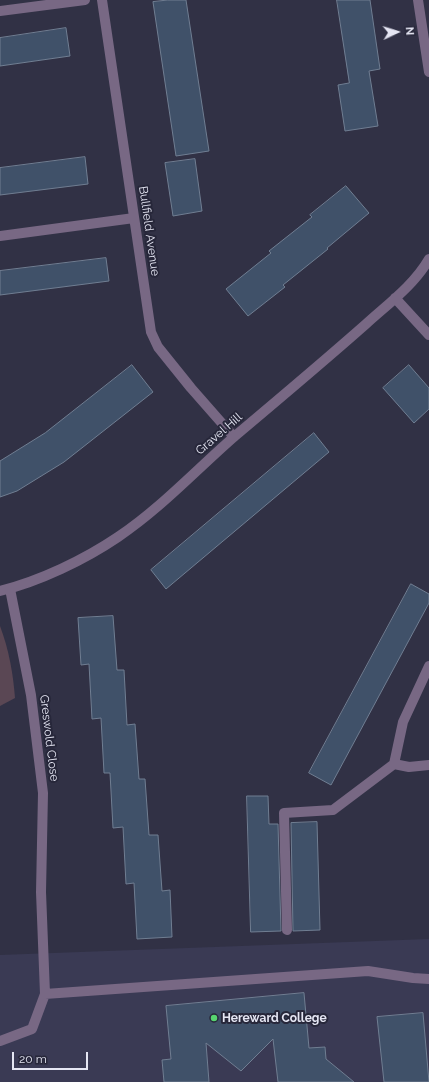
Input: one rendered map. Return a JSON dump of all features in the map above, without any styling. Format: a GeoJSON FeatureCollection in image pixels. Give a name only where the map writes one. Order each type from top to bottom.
{"type":"FeatureCollection","features":[{"type":"Feature","properties":{"kind":"street"},"geometry":{"type":"LineString","coordinates":[[0,11],[85,0]]}},
{"type":"Feature","properties":{"kind":"street","name":"Bullfield Avenue"},"geometry":{"type":"LineString","coordinates":[[102,0],[151,332],[158,347],[190,388],[234,437]]}},
{"type":"Feature","properties":{"kind":"street"},"geometry":{"type":"LineString","coordinates":[[418,0],[429,72]]}},
{"type":"Feature","properties":{"kind":"street"},"geometry":{"type":"LineString","coordinates":[[0,236],[134,218]]}},
{"type":"Feature","properties":{"kind":"street","name":"Gravel Hill"},"geometry":{"type":"LineString","coordinates":[[5,590],[54,571],[88,554],[117,537],[146,517],[234,437],[395,298],[422,271],[429,259]]}},
{"type":"Feature","properties":{"kind":"street"},"geometry":{"type":"LineString","coordinates":[[395,298],[429,335]]}},
{"type":"Feature","properties":{"kind":"street","name":"Greswold Close"},"geometry":{"type":"LineString","coordinates":[[5,590],[31,695],[43,793],[41,892],[45,994]]}},
{"type":"Feature","properties":{"kind":"street"},"geometry":{"type":"LineString","coordinates":[[287,930],[284,813],[333,810],[394,764],[403,722],[429,666]]}},
{"type":"Feature","properties":{"kind":"street"},"geometry":{"type":"LineString","coordinates":[[394,764],[409,767],[429,765]]}},
{"type":"Feature","properties":{"kind":"street"},"geometry":{"type":"LineString","coordinates":[[0,1041],[32,1029],[45,994],[368,971],[429,979]]}},
{"type":"Feature","properties":{"kind":"shaded area"},"geometry":{"type":"Polygon","coordinates":[[[0,626],[10,662],[15,698],[0,706],[0,626]]]}},
{"type":"Feature","properties":{"kind":"shaded area","name":"Hereward College"},"geometry":{"type":"Polygon","coordinates":[[[429,939],[429,1082],[0,1082],[0,955],[429,939]]]}},
{"type":"Feature","properties":{"kind":"building"},"geometry":{"type":"Polygon","coordinates":[[[186,0],[209,151],[176,156],[153,2],[186,0]]]}},
{"type":"Feature","properties":{"kind":"building"},"geometry":{"type":"Polygon","coordinates":[[[337,0],[370,0],[380,69],[369,71],[378,126],[345,131],[338,85],[349,83],[337,0]]]}},
{"type":"Feature","properties":{"kind":"building"},"geometry":{"type":"Polygon","coordinates":[[[66,28],[70,56],[0,66],[0,38],[66,28]]]}},
{"type":"Feature","properties":{"kind":"building"},"geometry":{"type":"Polygon","coordinates":[[[85,157],[88,184],[0,195],[0,168],[85,157]]]}},
{"type":"Feature","properties":{"kind":"building"},"geometry":{"type":"Polygon","coordinates":[[[195,159],[202,211],[173,216],[165,163],[195,159]]]}},
{"type":"Feature","properties":{"kind":"building"},"geometry":{"type":"Polygon","coordinates":[[[346,186],[369,213],[327,248],[328,249],[283,285],[285,287],[248,316],[226,289],[271,253],[269,251],[312,217],[310,215],[346,186]]]}},
{"type":"Feature","properties":{"kind":"building"},"geometry":{"type":"Polygon","coordinates":[[[106,258],[109,281],[0,295],[0,271],[106,258]]]}},
{"type":"Feature","properties":{"kind":"building"},"geometry":{"type":"Polygon","coordinates":[[[132,365],[153,392],[64,462],[17,491],[0,497],[0,461],[45,433],[132,365]]]}},
{"type":"Feature","properties":{"kind":"building"},"geometry":{"type":"Polygon","coordinates":[[[409,365],[429,388],[429,409],[414,423],[383,388],[409,365]]]}},
{"type":"Feature","properties":{"kind":"building"},"geometry":{"type":"Polygon","coordinates":[[[314,433],[329,452],[166,589],[151,570],[314,433]]]}},
{"type":"Feature","properties":{"kind":"building"},"geometry":{"type":"Polygon","coordinates":[[[411,584],[429,594],[429,603],[331,785],[309,773],[411,584]]]}},
{"type":"Feature","properties":{"kind":"building"},"geometry":{"type":"Polygon","coordinates":[[[113,616],[117,670],[124,670],[127,725],[135,724],[139,779],[145,779],[149,835],[158,835],[162,891],[170,890],[172,937],[137,939],[134,883],[126,884],[123,827],[113,828],[110,773],[104,773],[101,718],[92,719],[89,664],[81,665],[78,618],[113,616]]]}},
{"type":"Feature","properties":{"kind":"building"},"geometry":{"type":"Polygon","coordinates":[[[247,796],[268,796],[269,824],[278,824],[281,931],[251,932],[247,796]]]}},
{"type":"Feature","properties":{"kind":"building"},"geometry":{"type":"Polygon","coordinates":[[[317,822],[320,930],[293,931],[291,823],[317,822]]]}},
{"type":"Feature","properties":{"kind":"building"},"geometry":{"type":"Polygon","coordinates":[[[304,993],[309,1048],[325,1047],[326,1059],[354,1082],[278,1082],[273,1039],[241,1071],[206,1043],[209,1082],[164,1082],[162,1060],[171,1059],[166,1006],[304,993]]]}},
{"type":"Feature","properties":{"kind":"building"},"geometry":{"type":"Polygon","coordinates":[[[423,1013],[429,1082],[384,1082],[377,1017],[423,1013]]]}},
{"type":"Feature","properties":{"kind":"place","name":"Hereward College"},"geometry":{"type":"Point","coordinates":[214,1018]}}]}
